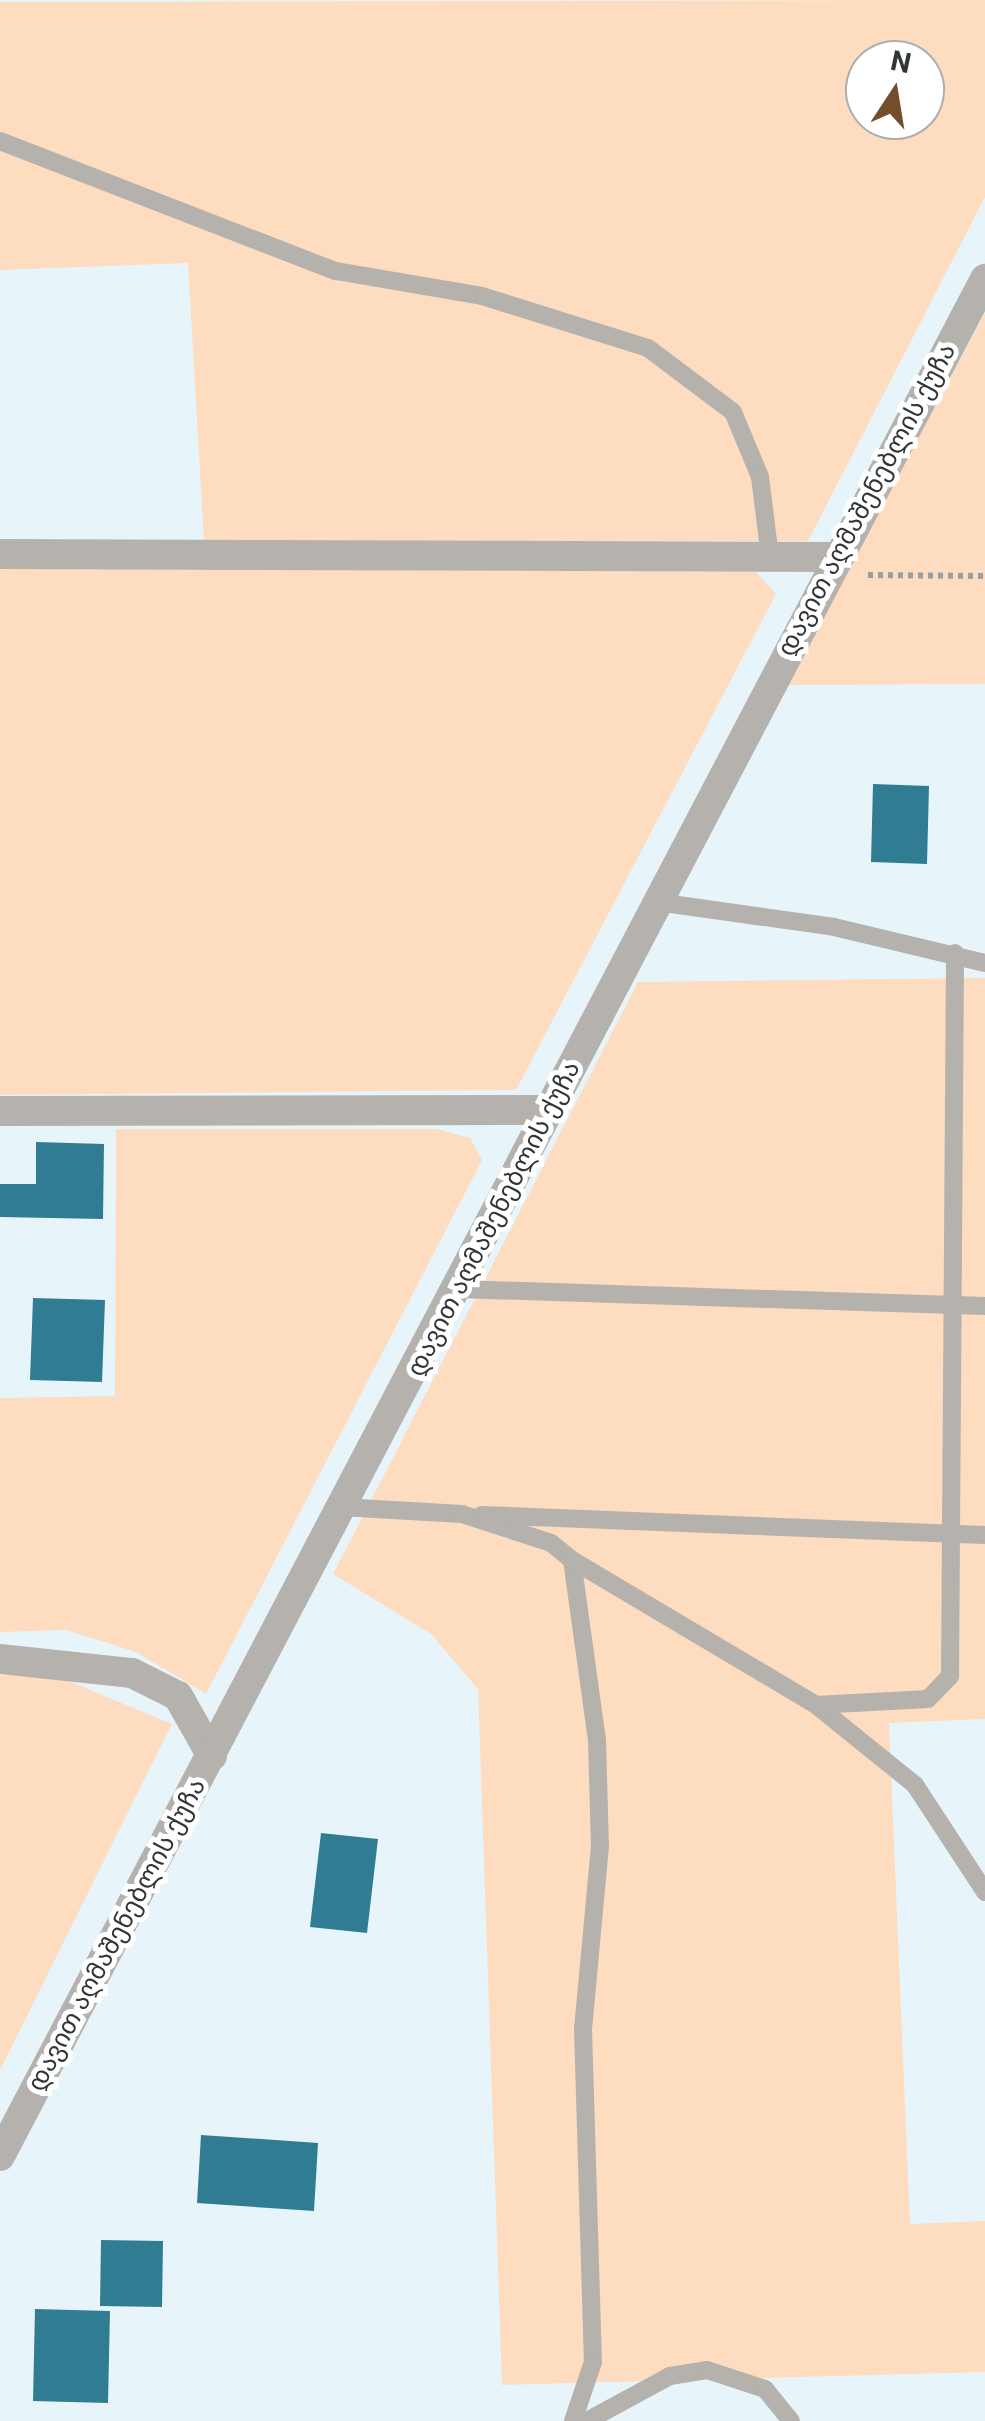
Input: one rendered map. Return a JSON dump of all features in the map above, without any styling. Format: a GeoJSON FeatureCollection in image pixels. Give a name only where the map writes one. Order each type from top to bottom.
{"type":"FeatureCollection","features":[{"type":"Feature","properties":{"kind":"street","name":"დავით აღმაშენებლის ქუჩა"},"geometry":{"type":"LineString","coordinates":[[0,2156],[985,279]]}},
{"type":"Feature","properties":{"kind":"street"},"geometry":{"type":"LineString","coordinates":[[0,554],[770,557],[832,566]]}},
{"type":"Feature","properties":{"kind":"street"},"geometry":{"type":"LineString","coordinates":[[0,1111],[552,1110]]}},
{"type":"Feature","properties":{"kind":"street"},"geometry":{"type":"LineString","coordinates":[[0,1659],[132,1673],[178,1696],[212,1756]]}},
{"type":"Feature","properties":{"kind":"lane"},"geometry":{"type":"LineString","coordinates":[[0,141],[336,271],[482,296],[648,348],[733,412],[760,477],[770,557]]}},
{"type":"Feature","properties":{"kind":"lane"},"geometry":{"type":"LineString","coordinates":[[657,902],[955,953],[985,963]]}},
{"type":"Feature","properties":{"kind":"lane"},"geometry":{"type":"LineString","coordinates":[[816,1704],[928,1699],[950,1676],[958,1305],[955,953]]}},
{"type":"Feature","properties":{"kind":"lane"},"geometry":{"type":"LineString","coordinates":[[458,1289],[985,1306]]}},
{"type":"Feature","properties":{"kind":"lane"},"geometry":{"type":"LineString","coordinates":[[342,1507],[985,1536]]}},
{"type":"Feature","properties":{"kind":"lane"},"geometry":{"type":"LineString","coordinates":[[462,1514],[551,1543],[572,1560],[816,1704],[915,1785],[985,1892]]}},
{"type":"Feature","properties":{"kind":"lane"},"geometry":{"type":"LineString","coordinates":[[572,1560],[597,1740],[600,1846],[583,2028],[594,2362],[574,2421]]}},
{"type":"Feature","properties":{"kind":"lane"},"geometry":{"type":"LineString","coordinates":[[587,2421],[670,2376],[706,2370],[765,2389],[791,2421]]}},
{"type":"Feature","properties":{"kind":"path"},"geometry":{"type":"LineString","coordinates":[[832,566],[985,576]]}},
{"type":"Feature","properties":{"kind":"shaded area"},"geometry":{"type":"Polygon","coordinates":[[[985,0],[985,197],[808,541],[204,542],[188,263],[0,270],[0,2],[985,0]]]}},
{"type":"Feature","properties":{"kind":"shaded area"},"geometry":{"type":"Polygon","coordinates":[[[985,313],[985,684],[787,685],[985,313]]]}},
{"type":"Feature","properties":{"kind":"shaded area"},"geometry":{"type":"Polygon","coordinates":[[[0,568],[756,572],[776,594],[516,1090],[0,1095],[0,568]]]}},
{"type":"Feature","properties":{"kind":"shaded area"},"geometry":{"type":"Polygon","coordinates":[[[985,978],[985,1719],[889,1723],[910,2224],[985,2221],[985,2372],[502,2385],[478,1689],[431,1634],[333,1574],[638,982],[985,978]]]}},
{"type":"Feature","properties":{"kind":"shaded area"},"geometry":{"type":"Polygon","coordinates":[[[116,1129],[437,1129],[470,1138],[482,1160],[206,1694],[136,1652],[66,1630],[0,1632],[0,1398],[115,1396],[116,1129]]]}},
{"type":"Feature","properties":{"kind":"shaded area"},"geometry":{"type":"Polygon","coordinates":[[[0,1675],[54,1675],[172,1724],[0,2070],[0,1675]]]}},
{"type":"Feature","properties":{"kind":"building"},"geometry":{"type":"Polygon","coordinates":[[[873,784],[929,786],[927,864],[871,862],[873,784]]]}},
{"type":"Feature","properties":{"kind":"building"},"geometry":{"type":"Polygon","coordinates":[[[36,1142],[104,1144],[103,1219],[0,1217],[0,1184],[36,1184],[36,1142]]]}},
{"type":"Feature","properties":{"kind":"building"},"geometry":{"type":"Polygon","coordinates":[[[33,1298],[105,1300],[102,1382],[30,1380],[33,1298]]]}},
{"type":"Feature","properties":{"kind":"building"},"geometry":{"type":"Polygon","coordinates":[[[321,1833],[378,1839],[367,1933],[310,1927],[321,1833]]]}},
{"type":"Feature","properties":{"kind":"building"},"geometry":{"type":"Polygon","coordinates":[[[201,2135],[318,2143],[314,2211],[197,2203],[201,2135]]]}},
{"type":"Feature","properties":{"kind":"building"},"geometry":{"type":"Polygon","coordinates":[[[101,2240],[163,2241],[162,2307],[100,2306],[101,2240]]]}},
{"type":"Feature","properties":{"kind":"building"},"geometry":{"type":"Polygon","coordinates":[[[35,2309],[110,2311],[108,2403],[33,2401],[35,2309]]]}}]}
